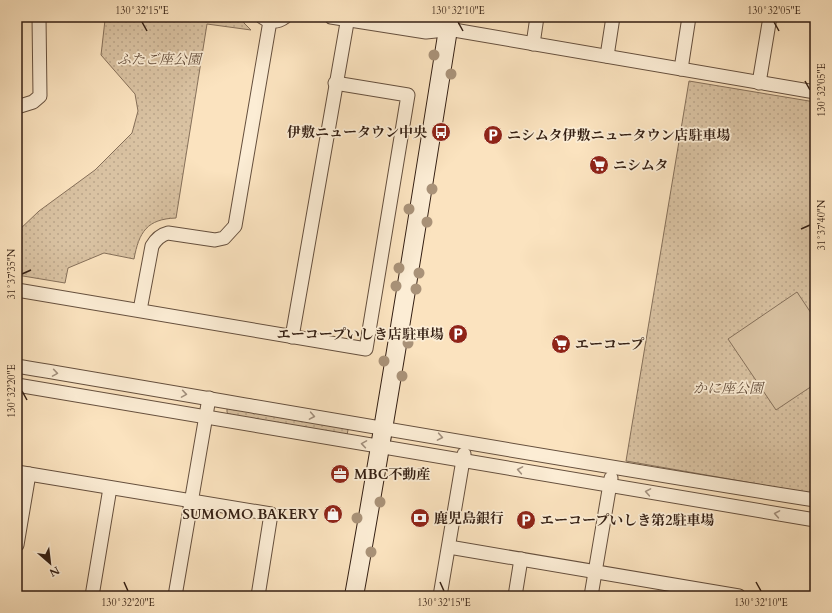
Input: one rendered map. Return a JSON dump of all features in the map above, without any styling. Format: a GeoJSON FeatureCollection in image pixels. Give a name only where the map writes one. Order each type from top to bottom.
{"type":"FeatureCollection","features":[{"type":"Feature","properties":{"kind":"street"},"geometry":{"type":"LineString","coordinates":[[17,107],[33,102],[40,96],[39,17]]}},
{"type":"Feature","properties":{"kind":"street"},"geometry":{"type":"LineString","coordinates":[[140,310],[152,246],[161,235],[168,233],[215,240],[224,238],[235,226],[266,19],[276,21],[285,17]]}},
{"type":"Feature","properties":{"kind":"street"},"geometry":{"type":"LineString","coordinates":[[331,17],[348,18],[426,32],[449,23]]}},
{"type":"Feature","properties":{"kind":"street"},"geometry":{"type":"LineString","coordinates":[[400,17],[428,22],[449,23],[533,44],[815,92]]}},
{"type":"Feature","properties":{"kind":"street"},"geometry":{"type":"LineString","coordinates":[[533,44],[537,17]]}},
{"type":"Feature","properties":{"kind":"street"},"geometry":{"type":"LineString","coordinates":[[607,56],[613,17]]}},
{"type":"Feature","properties":{"kind":"street"},"geometry":{"type":"LineString","coordinates":[[681,69],[689,17]]}},
{"type":"Feature","properties":{"kind":"street"},"geometry":{"type":"LineString","coordinates":[[759,83],[770,17]]}},
{"type":"Feature","properties":{"kind":"street"},"geometry":{"type":"LineString","coordinates":[[292,337],[335,83],[348,18]]}},
{"type":"Feature","properties":{"kind":"street"},"geometry":{"type":"LineString","coordinates":[[354,596],[381,447],[419,199],[449,23]]}},
{"type":"Feature","properties":{"kind":"street"},"geometry":{"type":"LineString","coordinates":[[17,290],[366,349],[408,95],[335,83]]}},
{"type":"Feature","properties":{"kind":"street"},"geometry":{"type":"LineString","coordinates":[[17,366],[612,468],[815,500]]}},
{"type":"Feature","properties":{"kind":"street"},"geometry":{"type":"LineString","coordinates":[[17,385],[206,419],[815,520]]}},
{"type":"Feature","properties":{"kind":"street"},"geometry":{"type":"LineString","coordinates":[[175,596],[190,501],[210,398]]}},
{"type":"Feature","properties":{"kind":"street"},"geometry":{"type":"LineString","coordinates":[[440,596],[466,442]]}},
{"type":"Feature","properties":{"kind":"street"},"geometry":{"type":"LineString","coordinates":[[591,596],[612,468]]}},
{"type":"Feature","properties":{"kind":"street"},"geometry":{"type":"LineString","coordinates":[[17,545],[23,473],[271,514],[258,596]]}},
{"type":"Feature","properties":{"kind":"street"},"geometry":{"type":"LineString","coordinates":[[92,596],[110,488]]}},
{"type":"Feature","properties":{"kind":"street"},"geometry":{"type":"LineString","coordinates":[[449,547],[595,572],[671,590],[739,596]]}},
{"type":"Feature","properties":{"kind":"street"},"geometry":{"type":"LineString","coordinates":[[515,596],[521,559]]}},
{"type":"Feature","properties":{"kind":"green space","name":"ふたご座公園"},"geometry":{"type":"Polygon","coordinates":[[[107,17],[241,17],[244,23],[251,30],[207,24],[176,218],[166,219],[151,224],[142,234],[134,259],[104,253],[68,268],[65,283],[17,275],[17,232],[39,211],[95,170],[132,133],[138,111],[135,94],[101,55],[105,20],[107,17]]]}},
{"type":"Feature","properties":{"kind":"green space","name":"かに座公園"},"geometry":{"type":"Polygon","coordinates":[[[689,81],[815,102],[815,494],[626,461],[689,81]]]}},
{"type":"Feature","properties":{"kind":"green space"},"geometry":{"type":"Polygon","coordinates":[[[797,292],[815,319],[815,384],[776,410],[728,339],[797,292]]]}},
{"type":"Feature","properties":{"kind":"green space"},"geometry":{"type":"Polygon","coordinates":[[[232,406],[345,425],[348,430],[347,435],[230,418],[227,409],[232,406]]]}},
{"type":"Feature","properties":{"kind":"place","name":"伊敷ニュータウン中央"},"geometry":{"type":"Point","coordinates":[441,132]}},
{"type":"Feature","properties":{"kind":"place","name":"ニシムタ伊敷ニュータウン店駐車場"},"geometry":{"type":"Point","coordinates":[493,135]}},
{"type":"Feature","properties":{"kind":"place","name":"ニシムタ"},"geometry":{"type":"Point","coordinates":[599,165]}},
{"type":"Feature","properties":{"kind":"place","name":"エーコープいしき店駐車場"},"geometry":{"type":"Point","coordinates":[458,334]}},
{"type":"Feature","properties":{"kind":"place","name":"エーコープ"},"geometry":{"type":"Point","coordinates":[561,344]}},
{"type":"Feature","properties":{"kind":"place","name":"MBC不動産"},"geometry":{"type":"Point","coordinates":[340,474]}},
{"type":"Feature","properties":{"kind":"place","name":"SUMOMO BAKERY"},"geometry":{"type":"Point","coordinates":[333,514]}},
{"type":"Feature","properties":{"kind":"place","name":"鹿児島銀行"},"geometry":{"type":"Point","coordinates":[420,518]}},
{"type":"Feature","properties":{"kind":"place","name":"エーコープいしき第2駐車場"},"geometry":{"type":"Point","coordinates":[526,520]}}]}
